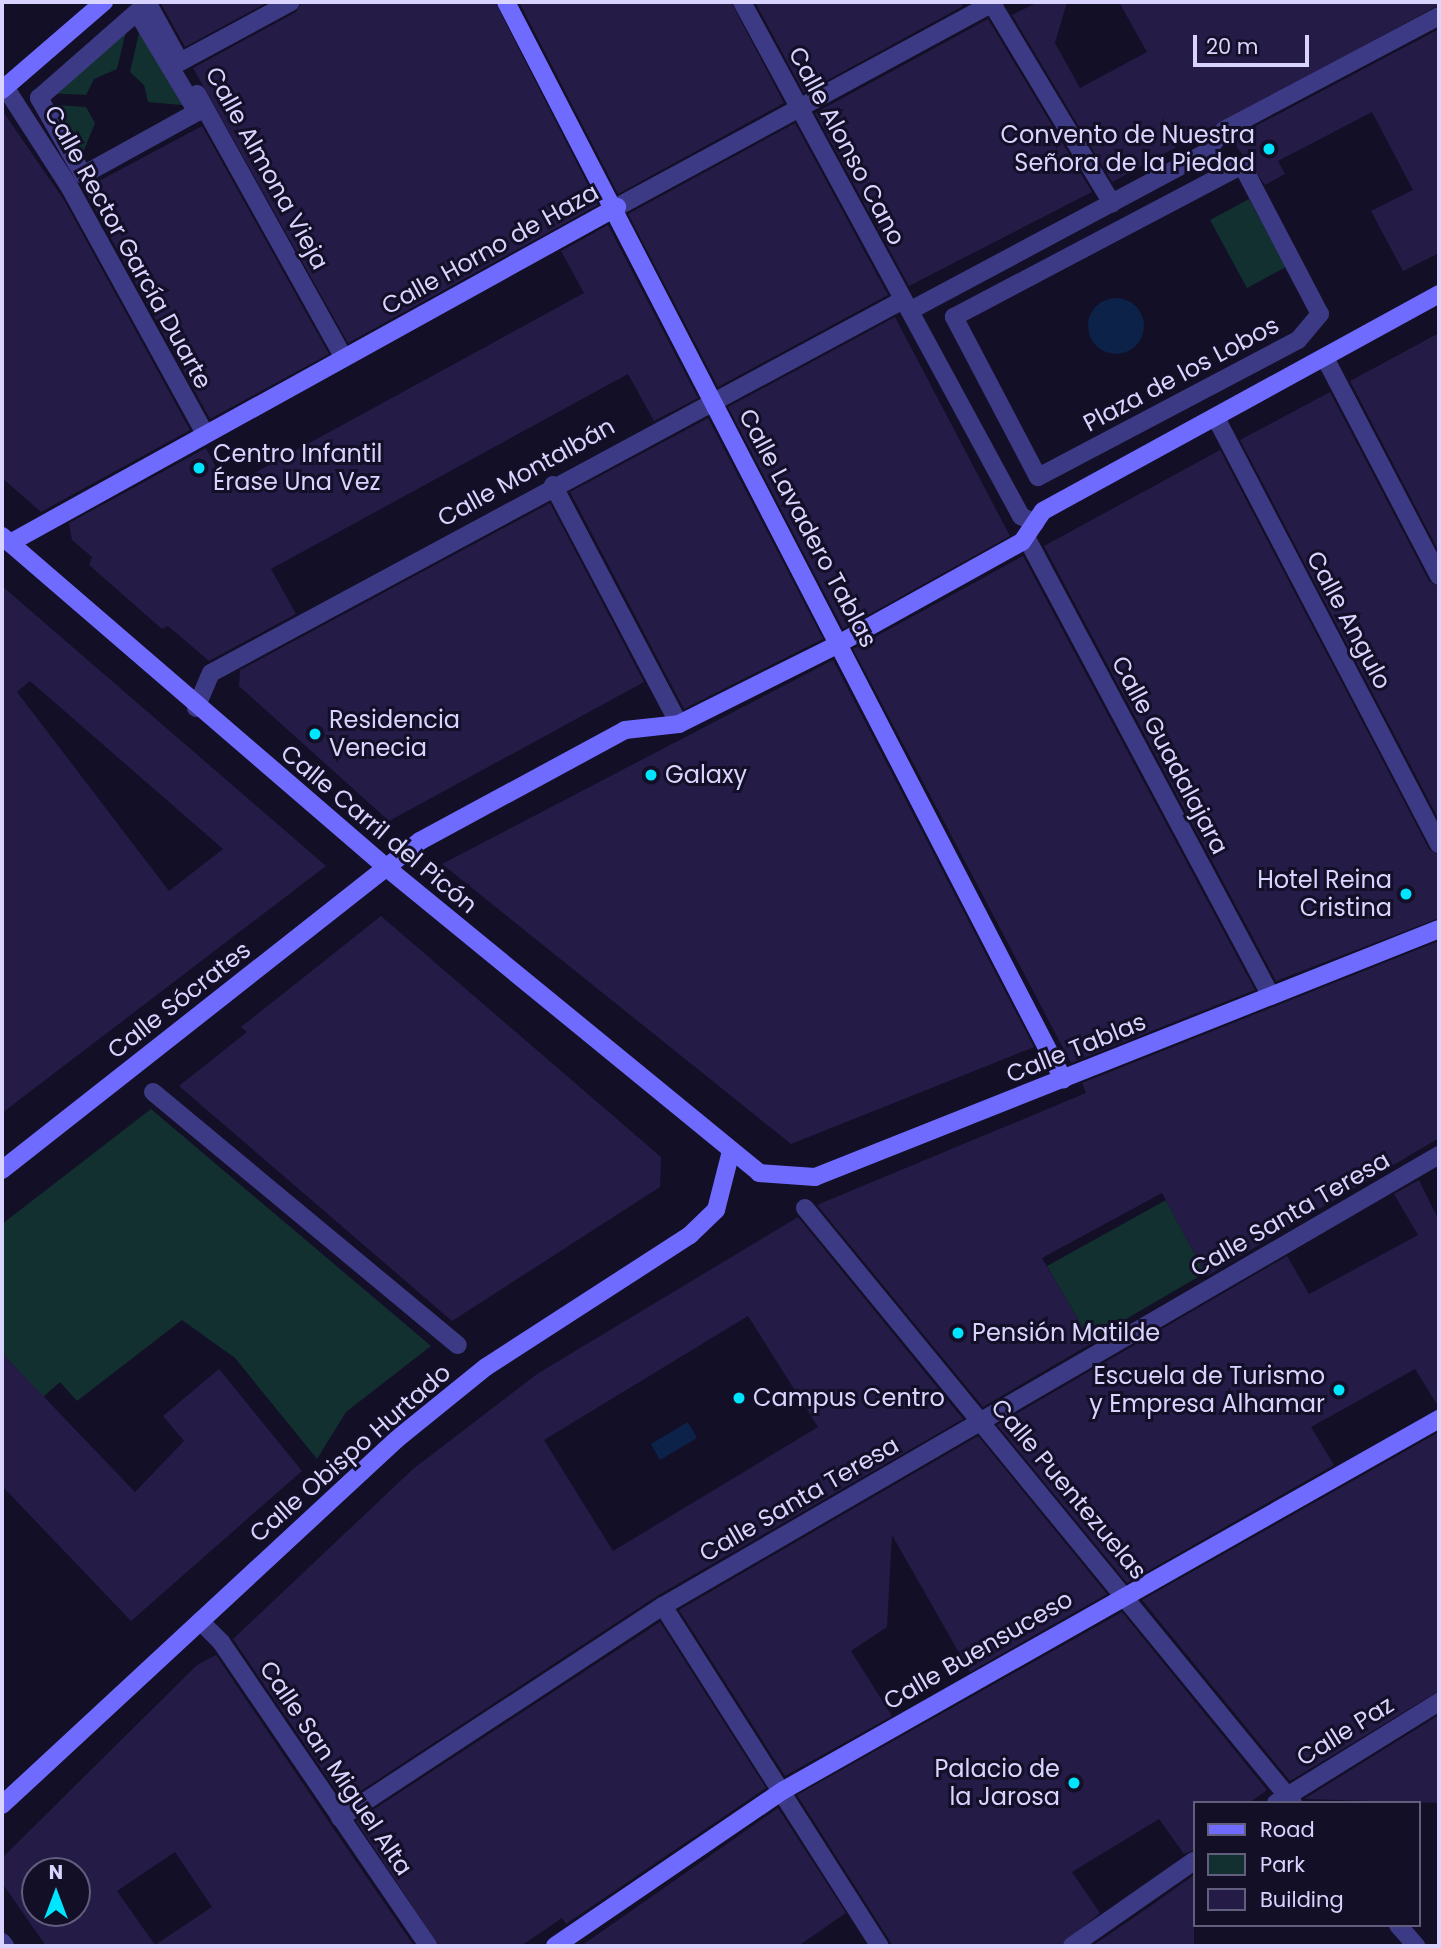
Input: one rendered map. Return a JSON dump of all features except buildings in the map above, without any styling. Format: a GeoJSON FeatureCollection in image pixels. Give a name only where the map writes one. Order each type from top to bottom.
{"type":"FeatureCollection","features":[{"type":"Feature","properties":{"kind":"street"},"geometry":{"type":"LineString","coordinates":[[4,89],[104,2]]}},
{"type":"Feature","properties":{"kind":"street","name":"Calle Almona Vieja"},"geometry":{"type":"LineString","coordinates":[[147,2],[344,358]]}},
{"type":"Feature","properties":{"kind":"street"},"geometry":{"type":"LineString","coordinates":[[180,62],[291,2]]}},
{"type":"Feature","properties":{"kind":"street","name":"Calle Lavadero Tablas"},"geometry":{"type":"LineString","coordinates":[[506,2],[617,207],[1063,1079]]}},
{"type":"Feature","properties":{"kind":"street","name":"Calle Alonso Cano"},"geometry":{"type":"LineString","coordinates":[[742,2],[907,305]]}},
{"type":"Feature","properties":{"kind":"street"},"geometry":{"type":"LineString","coordinates":[[993,2],[1112,203]]}},
{"type":"Feature","properties":{"kind":"street","name":"Calle Horno de Haza"},"geometry":{"type":"LineString","coordinates":[[6,539],[205,434],[617,207],[800,111],[993,2]]}},
{"type":"Feature","properties":{"kind":"street"},"geometry":{"type":"LineString","coordinates":[[136,12],[197,112],[83,175],[39,98],[136,12]]}},
{"type":"Feature","properties":{"kind":"street"},"geometry":{"type":"LineString","coordinates":[[1030,530],[907,305],[1112,203],[1205,153],[1224,130],[1439,16]]}},
{"type":"Feature","properties":{"kind":"street","name":"Calle Rector García Duarte"},"geometry":{"type":"LineString","coordinates":[[4,89],[70,188],[205,434]]}},
{"type":"Feature","properties":{"kind":"street"},"geometry":{"type":"LineString","coordinates":[[81,184],[205,116]]}},
{"type":"Feature","properties":{"kind":"street","name":"Plaza de los Lobos"},"geometry":{"type":"LineString","coordinates":[[1242,165],[1320,314],[1298,340],[1038,477],[954,317],[1242,165]]}},
{"type":"Feature","properties":{"kind":"street"},"geometry":{"type":"LineString","coordinates":[[553,485],[679,724],[840,642],[1030,530],[1043,511],[1325,358],[1437,301]]}},
{"type":"Feature","properties":{"kind":"street","name":"Calle Montalbán"},"geometry":{"type":"LineString","coordinates":[[197,708],[211,673],[715,399],[907,305]]}},
{"type":"Feature","properties":{"kind":"street"},"geometry":{"type":"LineString","coordinates":[[1325,358],[1439,576]]}},
{"type":"Feature","properties":{"kind":"street","name":"Calle Angulo"},"geometry":{"type":"LineString","coordinates":[[1216,418],[1439,844]]}},
{"type":"Feature","properties":{"kind":"street","name":"Calle Guadalajara"},"geometry":{"type":"LineString","coordinates":[[1030,530],[1271,996]]}},
{"type":"Feature","properties":{"kind":"street","name":"Calle Carril del Picón"},"geometry":{"type":"LineString","coordinates":[[6,539],[197,708],[730,1155]]}},
{"type":"Feature","properties":{"kind":"street","name":"Calle Sócrates"},"geometry":{"type":"LineString","coordinates":[[2,1170],[421,841],[625,730],[679,724]]}},
{"type":"Feature","properties":{"kind":"street","name":"Calle Tablas"},"geometry":{"type":"LineString","coordinates":[[730,1155],[759,1173],[815,1177],[1439,929]]}},
{"type":"Feature","properties":{"kind":"street"},"geometry":{"type":"LineString","coordinates":[[153,1092],[458,1345]]}},
{"type":"Feature","properties":{"kind":"street","name":"Calle Obispo Hurtado"},"geometry":{"type":"LineString","coordinates":[[2,1805],[397,1439],[486,1367],[690,1235],[716,1210],[730,1155]]}},
{"type":"Feature","properties":{"kind":"street","name":"Calle Santa Teresa"},"geometry":{"type":"LineString","coordinates":[[340,1818],[663,1606],[1439,1155]]}},
{"type":"Feature","properties":{"kind":"street","name":"Calle Puentezuelas"},"geometry":{"type":"LineString","coordinates":[[806,1208],[1125,1595],[1285,1800]]}},
{"type":"Feature","properties":{"kind":"street","name":"Calle Buensuceso"},"geometry":{"type":"LineString","coordinates":[[555,1946],[784,1790],[1439,1419]]}},
{"type":"Feature","properties":{"kind":"street"},"geometry":{"type":"LineString","coordinates":[[663,1606],[784,1790],[873,1944]]}},
{"type":"Feature","properties":{"kind":"street","name":"Calle San Miguel Alta"},"geometry":{"type":"LineString","coordinates":[[200,1621],[428,1946]]}},
{"type":"Feature","properties":{"kind":"street","name":"Calle Paz"},"geometry":{"type":"LineString","coordinates":[[1285,1800],[1439,1702]]}},
{"type":"Feature","properties":{"kind":"street"},"geometry":{"type":"LineString","coordinates":[[1072,1946],[1192,1862]]}},
{"type":"Feature","properties":{"kind":"street"},"geometry":{"type":"LineString","coordinates":[[1400,1927],[1416,1946]]}},
{"type":"Feature","properties":{"kind":"street"},"geometry":{"type":"LineString","coordinates":[[2,1942],[5,1946]]}},
{"type":"Feature","properties":{"kind":"green space"},"geometry":{"type":"Polygon","coordinates":[[[129,19],[117,69],[94,79],[86,95],[45,93],[129,19]]]}},
{"type":"Feature","properties":{"kind":"green space"},"geometry":{"type":"Polygon","coordinates":[[[142,20],[193,106],[148,102],[144,85],[130,72],[142,20]]]}},
{"type":"Feature","properties":{"kind":"green space"},"geometry":{"type":"Polygon","coordinates":[[[43,104],[86,107],[95,123],[78,165],[43,104]]]}},
{"type":"Feature","properties":{"kind":"green space"},"geometry":{"type":"Polygon","coordinates":[[[1249,199],[1286,267],[1247,288],[1210,220],[1249,199]]]}},
{"type":"Feature","properties":{"kind":"green space"},"geometry":{"type":"Polygon","coordinates":[[[151,1109],[431,1346],[346,1412],[317,1459],[235,1358],[182,1320],[77,1401],[60,1382],[43,1397],[2,1353],[2,1224],[151,1109]]]}},
{"type":"Feature","properties":{"kind":"green space"},"geometry":{"type":"Polygon","coordinates":[[[1166,1200],[1205,1273],[1090,1340],[1047,1266],[1166,1200]]]}},
{"type":"Feature","properties":{"kind":"water"},"geometry":{"type":"Polygon","coordinates":[[[1110,298],[1122,298],[1132,302],[1140,310],[1144,326],[1140,342],[1132,350],[1122,354],[1110,354],[1100,350],[1092,342],[1088,332],[1088,320],[1092,310],[1100,302],[1110,298]]]}},
{"type":"Feature","properties":{"kind":"water"},"geometry":{"type":"Polygon","coordinates":[[[688,1422],[697,1438],[660,1460],[651,1444],[688,1422]]]}},
{"type":"Feature","properties":{"kind":"place","name":"Convento de Nuestra Señora de la Piedad"},"geometry":{"type":"Point","coordinates":[1269,149]}},
{"type":"Feature","properties":{"kind":"place","name":"Centro Infantil Érase Una Vez"},"geometry":{"type":"Point","coordinates":[199,468]}},
{"type":"Feature","properties":{"kind":"place","name":"Residencia Venecia"},"geometry":{"type":"Point","coordinates":[315,734]}},
{"type":"Feature","properties":{"kind":"place","name":"Galaxy"},"geometry":{"type":"Point","coordinates":[651,775]}},
{"type":"Feature","properties":{"kind":"place","name":"Hotel Reina Cristina"},"geometry":{"type":"Point","coordinates":[1406,894]}},
{"type":"Feature","properties":{"kind":"place","name":"Pensión Matilde"},"geometry":{"type":"Point","coordinates":[958,1333]}},
{"type":"Feature","properties":{"kind":"place","name":"Escuela de Turismo y Empresa Alhamar"},"geometry":{"type":"Point","coordinates":[1339,1390]}},
{"type":"Feature","properties":{"kind":"place","name":"Campus Centro"},"geometry":{"type":"Point","coordinates":[739,1398]}},
{"type":"Feature","properties":{"kind":"place","name":"Palacio de la Jarosa"},"geometry":{"type":"Point","coordinates":[1074,1783]}}]}
